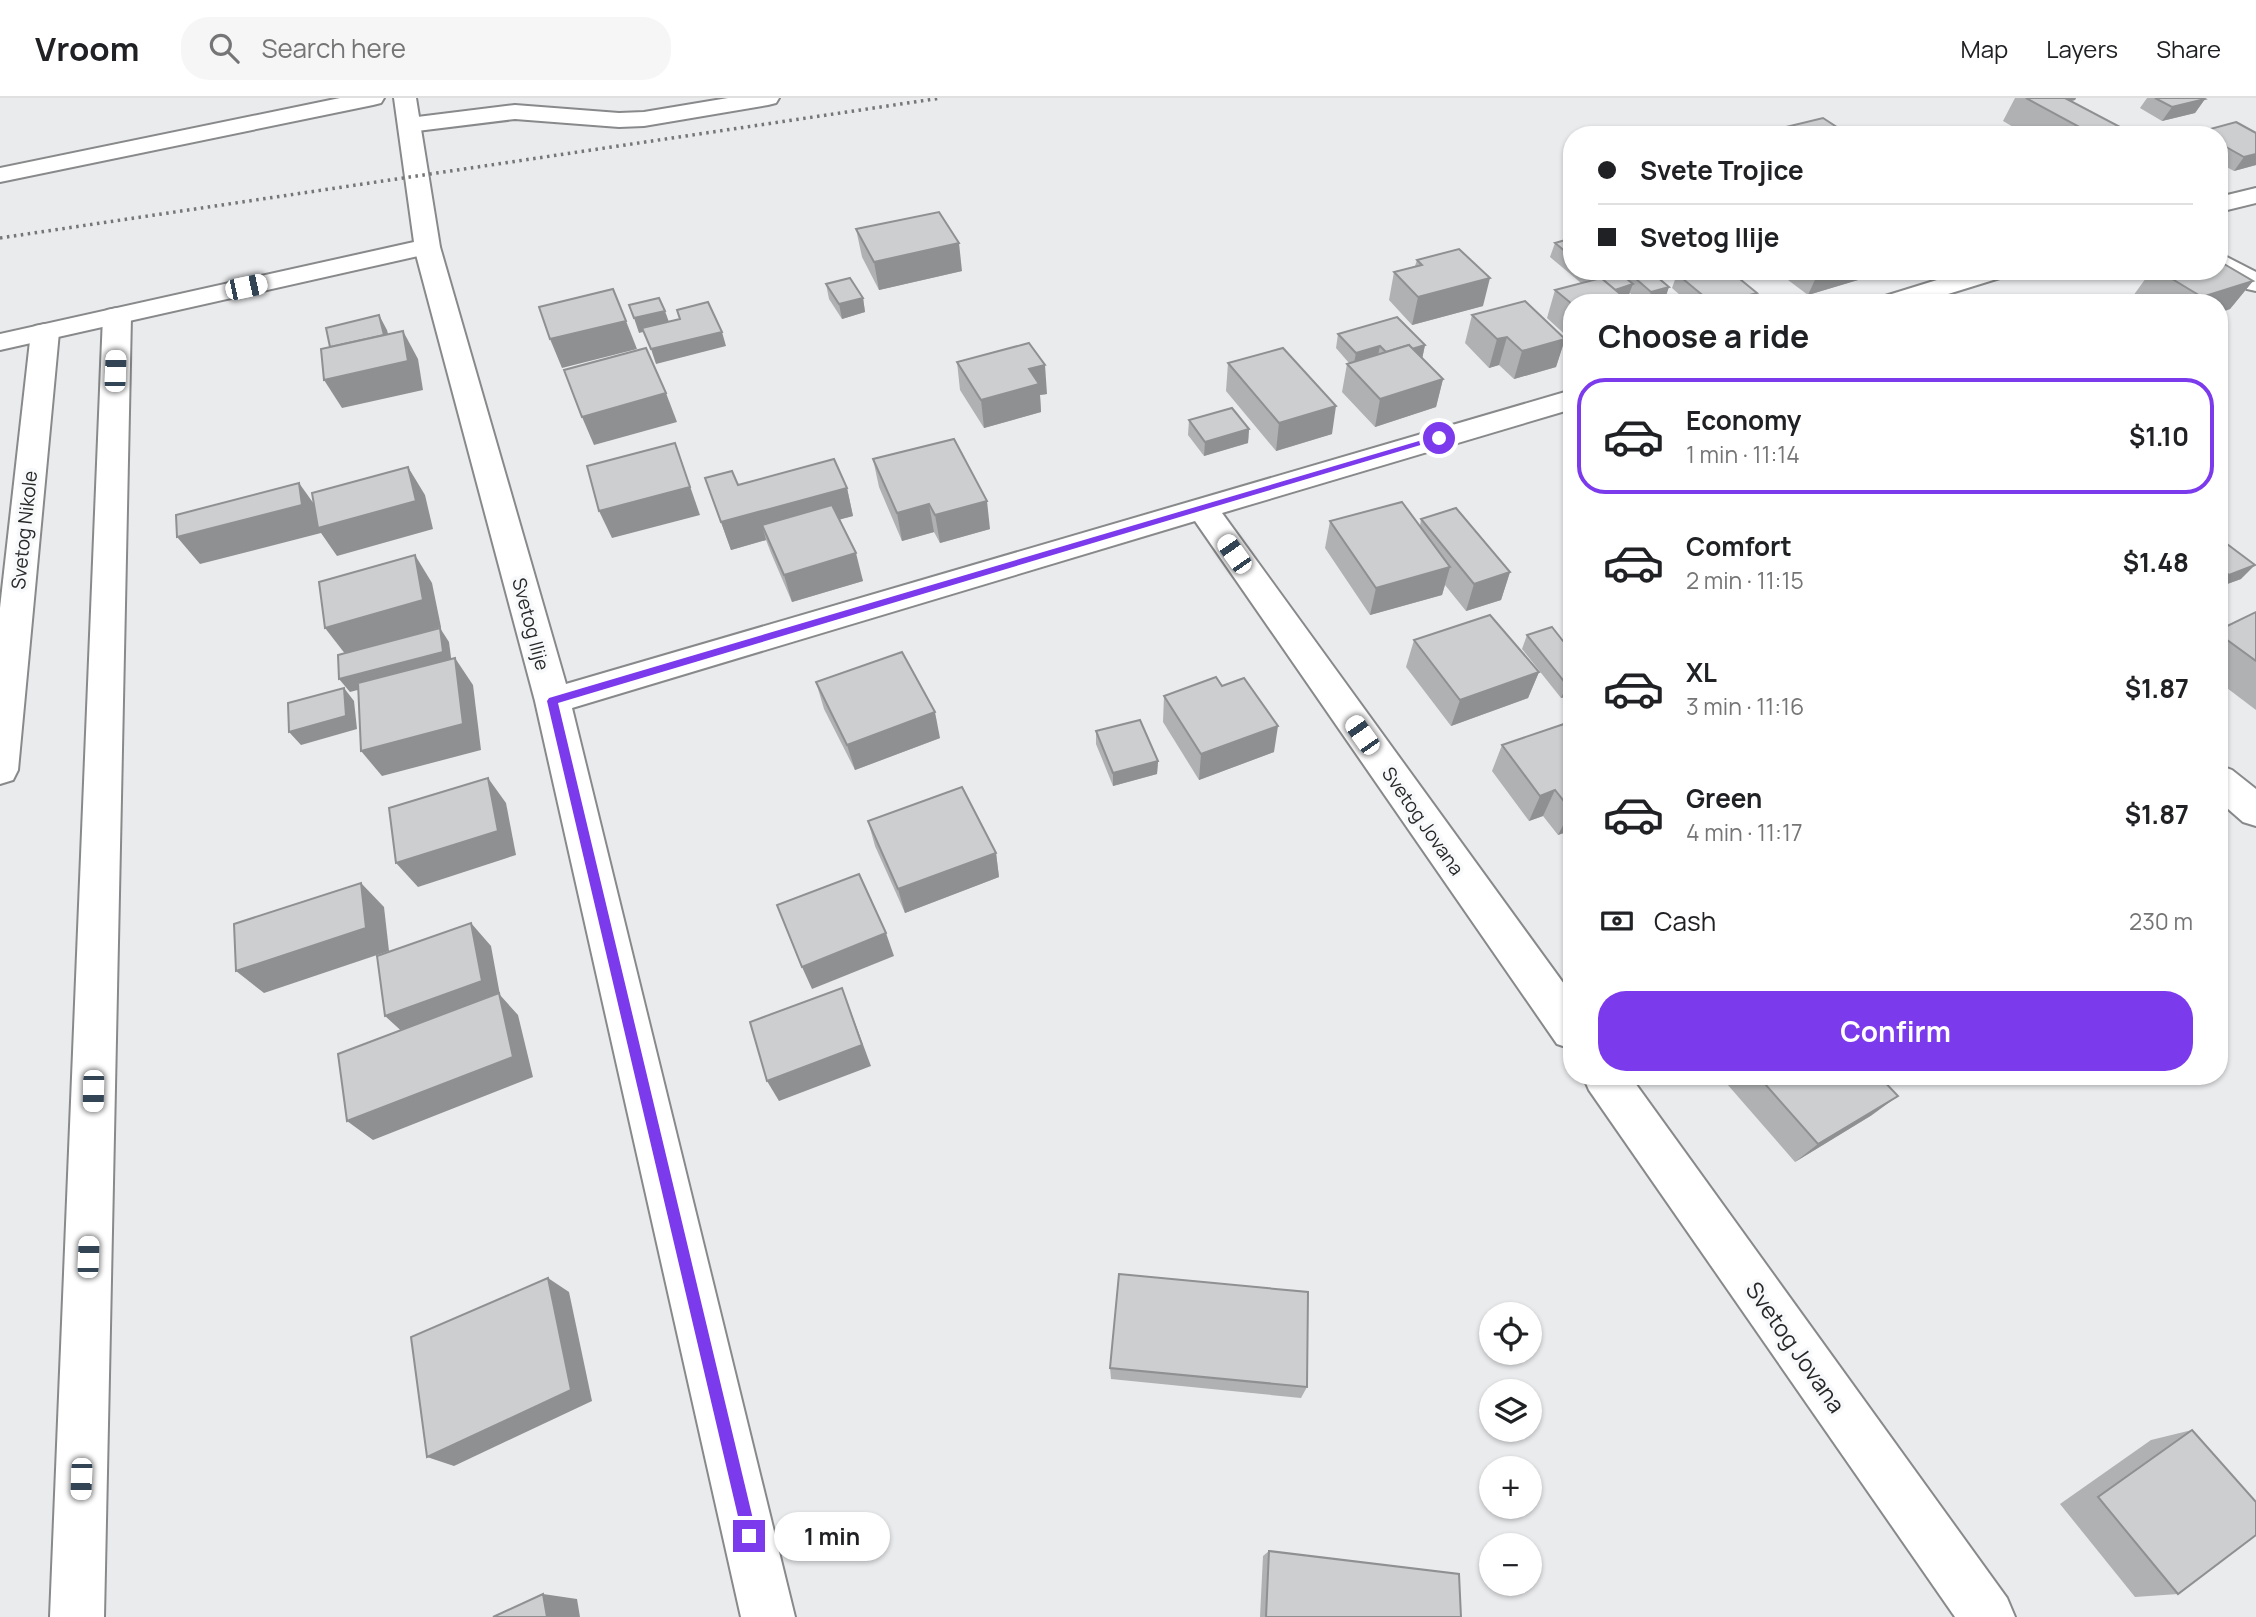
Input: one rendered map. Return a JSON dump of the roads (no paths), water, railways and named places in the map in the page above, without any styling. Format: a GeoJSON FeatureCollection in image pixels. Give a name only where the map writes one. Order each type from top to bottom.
{"type":"FeatureCollection","features":[{"type":"Feature","properties":{"kind":"street"},"geometry":{"type":"LineString","coordinates":[[0,174],[373,98]]}},
{"type":"Feature","properties":{"kind":"street","name":"Svetog Ilije"},"geometry":{"type":"LineString","coordinates":[[405,98],[427,247],[552,701],[768,1617]]}},
{"type":"Feature","properties":{"kind":"street"},"geometry":{"type":"LineString","coordinates":[[409,125],[515,111],[644,120],[768,98]]}},
{"type":"Feature","properties":{"kind":"street"},"geometry":{"type":"LineString","coordinates":[[2228,203],[2256,195]]}},
{"type":"Feature","properties":{"kind":"street"},"geometry":{"type":"LineString","coordinates":[[0,342],[427,247]]}},
{"type":"Feature","properties":{"kind":"street"},"geometry":{"type":"LineString","coordinates":[[2228,266],[2256,283]]}},
{"type":"Feature","properties":{"kind":"street"},"geometry":{"type":"LineString","coordinates":[[1920,294],[1965,280]]}},
{"type":"Feature","properties":{"kind":"street"},"geometry":{"type":"LineString","coordinates":[[77,1617],[117,316]]}},
{"type":"Feature","properties":{"kind":"street","name":"Svetog Nikole"},"geometry":{"type":"LineString","coordinates":[[0,770],[45,332]]}},
{"type":"Feature","properties":{"kind":"street"},"geometry":{"type":"LineString","coordinates":[[552,701],[1563,402]]}},
{"type":"Feature","properties":{"kind":"street","name":"Svetog Jovana"},"geometry":{"type":"LineString","coordinates":[[1202,508],[1563,1018]]}},
{"type":"Feature","properties":{"kind":"street"},"geometry":{"type":"LineString","coordinates":[[2228,788],[2256,811]]}},
{"type":"Feature","properties":{"kind":"street","name":"Svetog Jovana"},"geometry":{"type":"LineString","coordinates":[[1610,1085],[1988,1617]]}},
{"type":"Feature","properties":{"kind":"railway"},"geometry":{"type":"LineString","coordinates":[[0,238],[941,98]]}}]}
